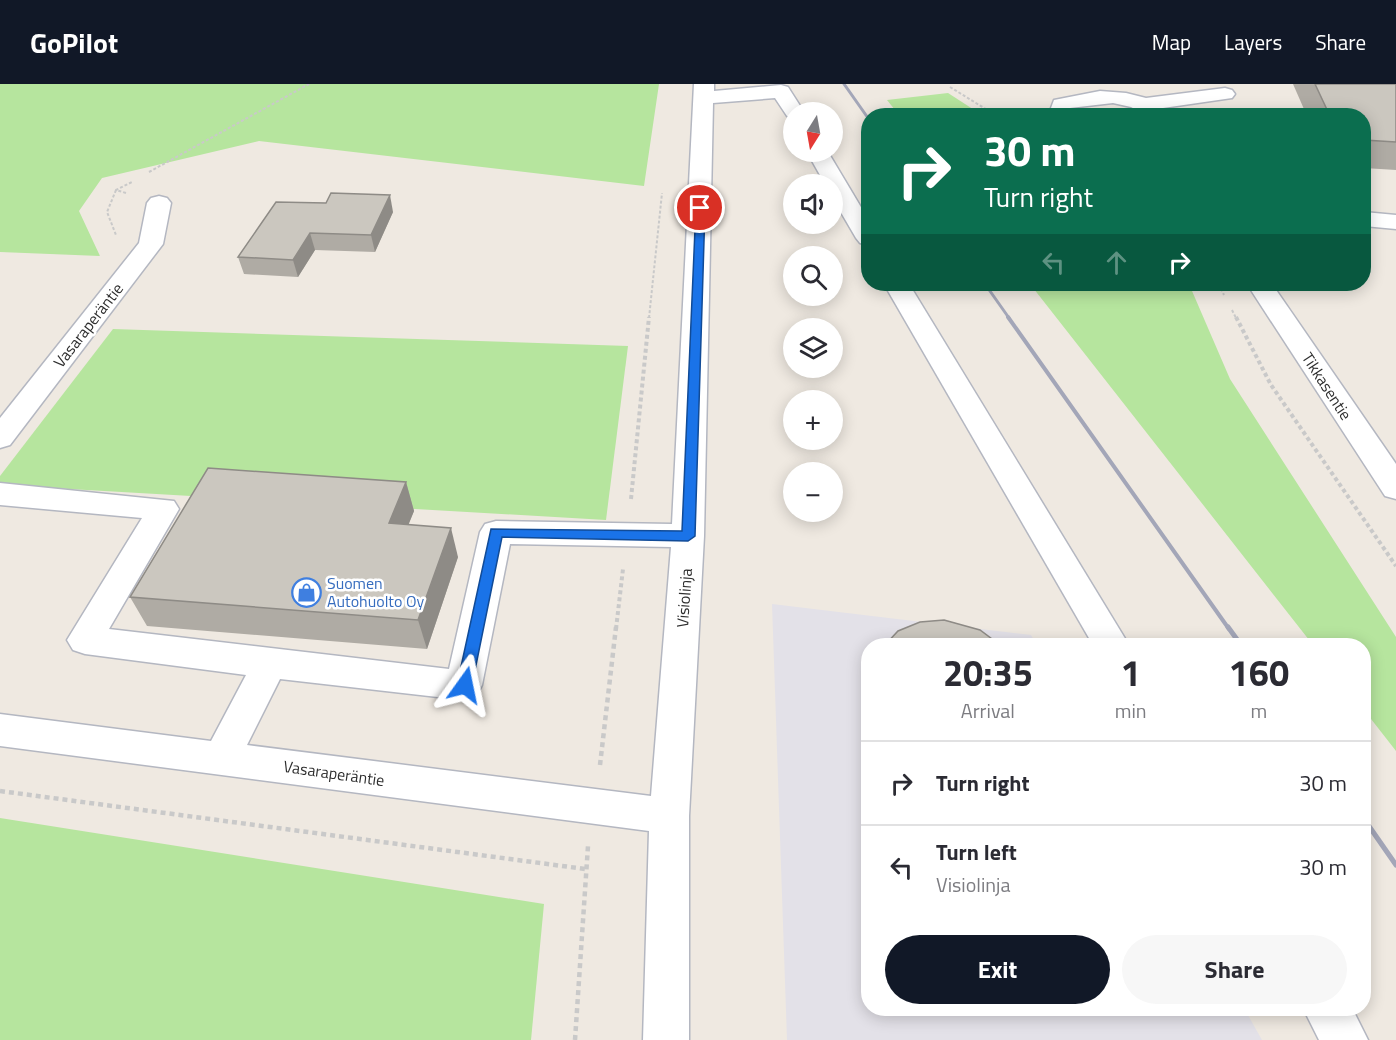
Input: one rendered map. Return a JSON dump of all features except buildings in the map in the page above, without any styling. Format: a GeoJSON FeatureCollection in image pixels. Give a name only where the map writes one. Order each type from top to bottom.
{"type":"FeatureCollection","features":[{"type":"Feature","properties":{"kind":"street"},"geometry":{"type":"LineString","coordinates":[[704,91],[781,91],[788,102]]}},
{"type":"Feature","properties":{"kind":"street","name":"Visiolinja"},"geometry":{"type":"LineString","coordinates":[[666,1040],[669,816],[688,536],[704,91]]}},
{"type":"Feature","properties":{"kind":"street"},"geometry":{"type":"LineString","coordinates":[[1059,108],[1060,104],[1115,91],[1150,108]]}},
{"type":"Feature","properties":{"kind":"street"},"geometry":{"type":"LineString","coordinates":[[1163,108],[1225,94]]}},
{"type":"Feature","properties":{"kind":"street"},"geometry":{"type":"LineString","coordinates":[[823,162],[861,226]]}},
{"type":"Feature","properties":{"kind":"street","name":"Vasaraperäntie"},"geometry":{"type":"LineString","coordinates":[[0,438],[151,244],[159,204]]}},
{"type":"Feature","properties":{"kind":"street"},"geometry":{"type":"LineString","coordinates":[[1371,220],[1396,222]]}},
{"type":"Feature","properties":{"kind":"street"},"geometry":{"type":"LineString","coordinates":[[900,291],[1107,638]]}},
{"type":"Feature","properties":{"kind":"street","name":"Tikkasentie"},"geometry":{"type":"LineString","coordinates":[[1265,291],[1396,488]]}},
{"type":"Feature","properties":{"kind":"street"},"geometry":{"type":"LineString","coordinates":[[0,494],[163,509],[86,640],[270,664],[465,685],[496,532],[688,536]]}},
{"type":"Feature","properties":{"kind":"street"},"geometry":{"type":"LineString","coordinates":[[221,758],[270,664]]}},
{"type":"Feature","properties":{"kind":"street","name":"Vasaraperäntie"},"geometry":{"type":"LineString","coordinates":[[0,730],[669,816]]}},
{"type":"Feature","properties":{"kind":"street"},"geometry":{"type":"LineString","coordinates":[[1331,1016],[1345,1040]]}},
{"type":"Feature","properties":{"kind":"path"},"geometry":{"type":"LineString","coordinates":[[147,173],[309,84]]}},
{"type":"Feature","properties":{"kind":"path"},"geometry":{"type":"LineString","coordinates":[[950,87],[984,108]]}},
{"type":"Feature","properties":{"kind":"path"},"geometry":{"type":"LineString","coordinates":[[136,179],[116,190],[159,204]]}},
{"type":"Feature","properties":{"kind":"path"},"geometry":{"type":"LineString","coordinates":[[1223,291],[1271,385],[1396,566]]}},
{"type":"Feature","properties":{"kind":"path"},"geometry":{"type":"LineString","coordinates":[[0,791],[585,869]]}},
{"type":"Feature","properties":{"kind":"shaded area"},"geometry":{"type":"Polygon","coordinates":[[[772,604],[1031,635],[1033,638],[861,638],[861,1016],[1248,1016],[1262,1040],[787,1040],[772,604]]]}},
{"type":"Feature","properties":{"kind":"green space"},"geometry":{"type":"Polygon","coordinates":[[[0,84],[659,84],[644,186],[259,141],[102,178],[79,211],[100,256],[0,252],[0,84]]]}},
{"type":"Feature","properties":{"kind":"green space"},"geometry":{"type":"Polygon","coordinates":[[[948,93],[971,108],[893,108],[887,100],[948,93]]]}},
{"type":"Feature","properties":{"kind":"green space"},"geometry":{"type":"Polygon","coordinates":[[[1035,291],[1192,291],[1230,379],[1396,637],[1396,751],[1371,719],[1371,638],[1308,638],[1035,291]]]}},
{"type":"Feature","properties":{"kind":"green space"},"geometry":{"type":"Polygon","coordinates":[[[113,329],[628,346],[606,520],[0,485],[0,476],[113,329]]]}},
{"type":"Feature","properties":{"kind":"green space"},"geometry":{"type":"Polygon","coordinates":[[[0,818],[544,904],[531,1040],[0,1040],[0,818]]]}},
{"type":"Feature","properties":{"kind":"railway"},"geometry":{"type":"LineString","coordinates":[[844,84],[861,108]]}},
{"type":"Feature","properties":{"kind":"railway"},"geometry":{"type":"LineString","coordinates":[[990,291],[1009,318]]}},
{"type":"Feature","properties":{"kind":"railway"},"geometry":{"type":"LineString","coordinates":[[1008,317],[1229,629]]}},
{"type":"Feature","properties":{"kind":"railway"},"geometry":{"type":"LineString","coordinates":[[1228,627],[1236,638]]}},
{"type":"Feature","properties":{"kind":"railway"},"geometry":{"type":"LineString","coordinates":[[1371,829],[1396,865]]}},
{"type":"Feature","properties":{"kind":"place","name":"Suomen Autohuolto Oy"},"geometry":{"type":"Point","coordinates":[306,592]}},
{"type":"Feature","properties":{"kind":"route"},"geometry":{"type":"LineString","coordinates":[[465,685],[496,532],[688,536],[700,208]]}}]}
